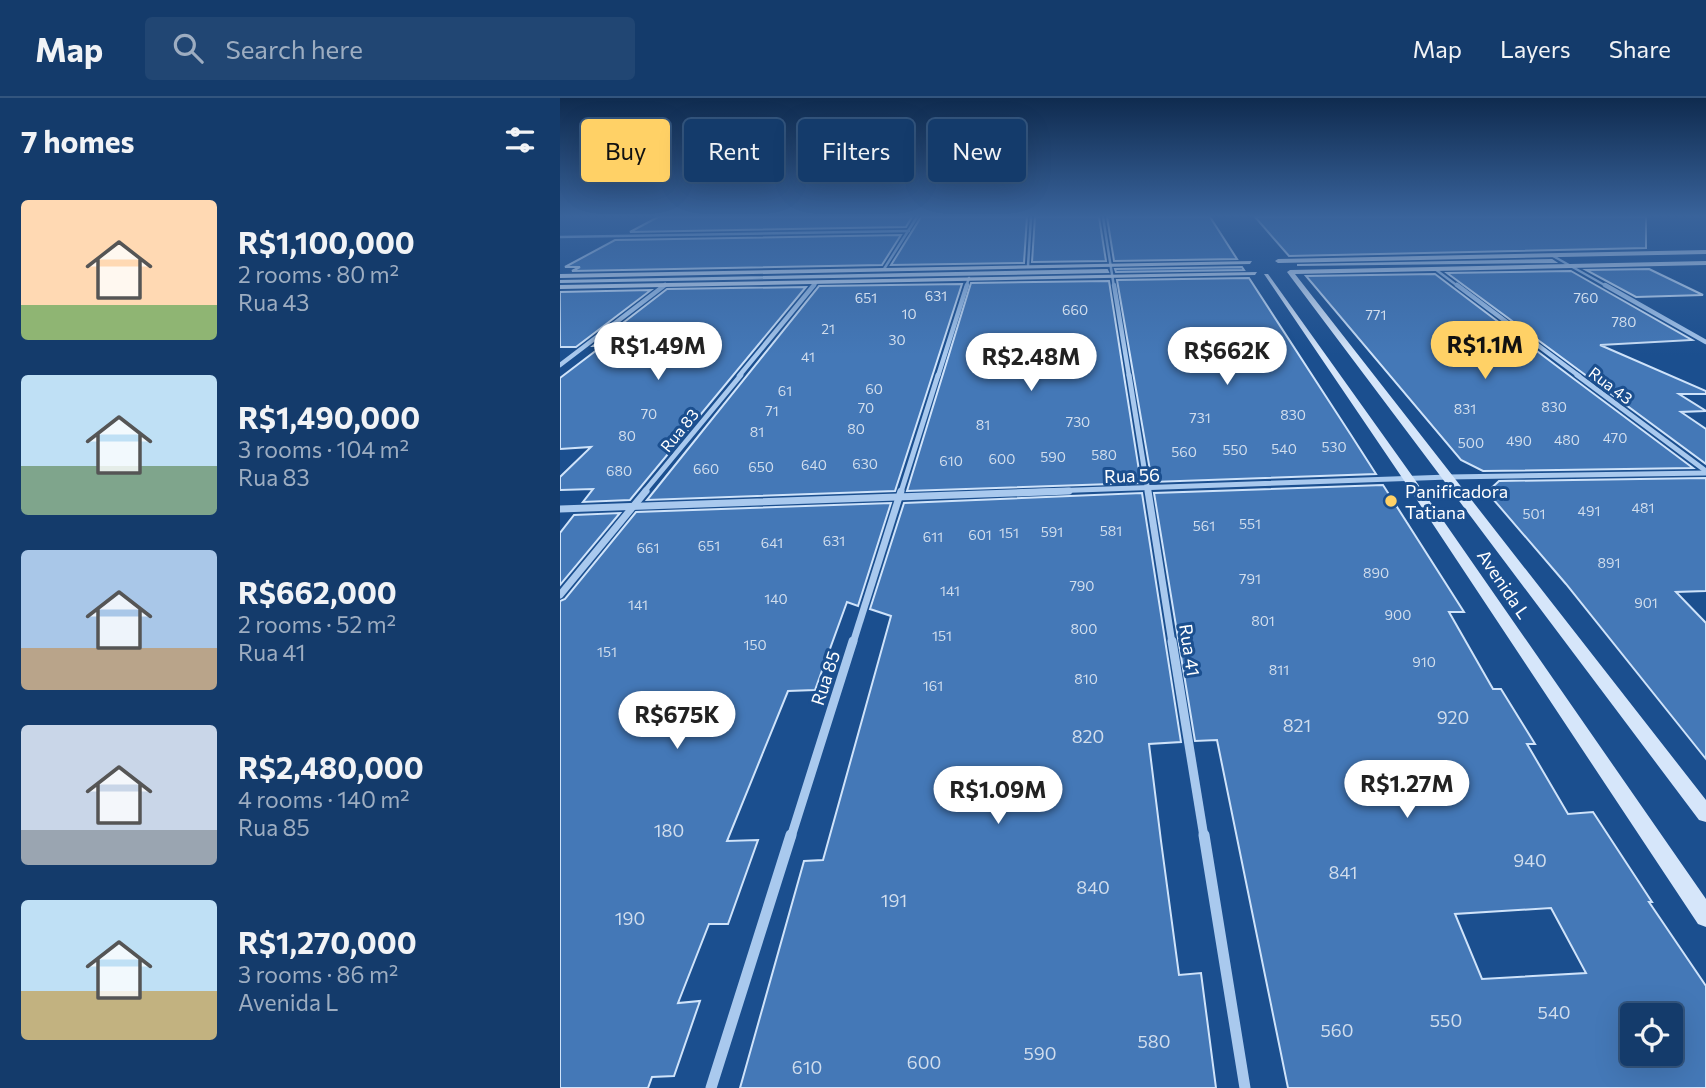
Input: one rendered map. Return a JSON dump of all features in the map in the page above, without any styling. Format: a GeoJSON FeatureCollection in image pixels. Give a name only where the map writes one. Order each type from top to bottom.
{"type":"FeatureCollection","features":[{"type":"Feature","properties":{"kind":"main road"},"geometry":{"type":"LineString","coordinates":[[560,276],[1175,263]]}},
{"type":"Feature","properties":{"kind":"main road"},"geometry":{"type":"LineString","coordinates":[[1248,263],[1243,265],[1243,268],[1276,272],[1293,267],[1284,263]]}},
{"type":"Feature","properties":{"kind":"main road"},"geometry":{"type":"LineString","coordinates":[[1276,272],[1278,263]]}},
{"type":"Feature","properties":{"kind":"main road"},"geometry":{"type":"LineString","coordinates":[[560,287],[1697,263]]}},
{"type":"Feature","properties":{"kind":"main road","name":"Avenida L"},"geometry":{"type":"LineString","coordinates":[[1276,272],[1449,477],[1706,814]]}},
{"type":"Feature","properties":{"kind":"main road","name":"Avenida L"},"geometry":{"type":"LineString","coordinates":[[1276,272],[1409,479],[1706,916]]}},
{"type":"Feature","properties":{"kind":"street"},"geometry":{"type":"LineString","coordinates":[[884,269],[888,263]]}},
{"type":"Feature","properties":{"kind":"street"},"geometry":{"type":"LineString","coordinates":[[1566,263],[1706,342]]}},
{"type":"Feature","properties":{"kind":"street","name":"Rua 41"},"geometry":{"type":"LineString","coordinates":[[1111,265],[1245,1088]]}},
{"type":"Feature","properties":{"kind":"street","name":"Rua 43"},"geometry":{"type":"LineString","coordinates":[[1435,269],[1706,472]]}},
{"type":"Feature","properties":{"kind":"street","name":"Rua 85"},"geometry":{"type":"LineString","coordinates":[[711,1088],[969,278]]}},
{"type":"Feature","properties":{"kind":"street","name":"Rua 83"},"geometry":{"type":"LineString","coordinates":[[560,595],[817,282]]}},
{"type":"Feature","properties":{"kind":"street"},"geometry":{"type":"LineString","coordinates":[[560,365],[665,285]]}},
{"type":"Feature","properties":{"kind":"street","name":"Rua 56"},"geometry":{"type":"LineString","coordinates":[[560,509],[1449,477],[1706,472]]}},
{"type":"Feature","properties":{"kind":"building"},"geometry":{"type":"Polygon","coordinates":[[[572,263],[883,263],[572,271],[580,267],[565,267],[572,263]]]}},
{"type":"Feature","properties":{"kind":"building"},"geometry":{"type":"Polygon","coordinates":[[[892,263],[1011,263],[891,265],[892,263]]]}},
{"type":"Feature","properties":{"kind":"building"},"geometry":{"type":"Polygon","coordinates":[[[1389,263],[1452,263],[1297,265],[1389,263]]]}},
{"type":"Feature","properties":{"kind":"building"},"geometry":{"type":"Polygon","coordinates":[[[1242,267],[1244,270],[1116,272],[1115,269],[1242,267]]]}},
{"type":"Feature","properties":{"kind":"building"},"geometry":{"type":"Polygon","coordinates":[[[1649,269],[1703,295],[1636,297],[1586,270],[1649,269]]]}},
{"type":"Feature","properties":{"kind":"building"},"geometry":{"type":"Polygon","coordinates":[[[1571,271],[1692,340],[1600,345],[1706,391],[1706,394],[1679,394],[1706,411],[1681,412],[1706,429],[1706,464],[1447,273],[1571,271]]]}},
{"type":"Feature","properties":{"kind":"building"},"geometry":{"type":"Polygon","coordinates":[[[1108,272],[560,282],[560,281],[1108,272]]]}},
{"type":"Feature","properties":{"kind":"building"},"geometry":{"type":"Polygon","coordinates":[[[1435,274],[1693,468],[1483,471],[1461,460],[1306,276],[1435,274]]]}},
{"type":"Feature","properties":{"kind":"building"},"geometry":{"type":"Polygon","coordinates":[[[1249,278],[1376,474],[1152,482],[1117,280],[1249,278]]]}},
{"type":"Feature","properties":{"kind":"building"},"geometry":{"type":"Polygon","coordinates":[[[1109,281],[1141,483],[907,491],[971,283],[1109,281]]]}},
{"type":"Feature","properties":{"kind":"building"},"geometry":{"type":"Polygon","coordinates":[[[962,284],[895,491],[647,500],[819,286],[962,284]]]}},
{"type":"Feature","properties":{"kind":"building"},"geometry":{"type":"Polygon","coordinates":[[[806,287],[630,500],[583,502],[593,489],[560,490],[560,477],[591,447],[560,449],[560,378],[602,346],[593,346],[667,289],[806,287]]]}},
{"type":"Feature","properties":{"kind":"building"},"geometry":{"type":"Polygon","coordinates":[[[651,290],[576,347],[560,347],[560,292],[651,290]]]}},
{"type":"Feature","properties":{"kind":"building"},"geometry":{"type":"Polygon","coordinates":[[[1706,478],[1706,591],[1676,592],[1706,623],[1706,759],[1566,584],[1487,492],[1499,481],[1706,478]]]}},
{"type":"Feature","properties":{"kind":"building"},"geometry":{"type":"Polygon","coordinates":[[[1383,485],[1464,612],[1449,612],[1493,689],[1501,689],[1535,744],[1527,744],[1568,814],[1593,812],[1706,986],[1706,1088],[1288,1088],[1217,740],[1195,741],[1154,493],[1383,485]],[[1551,908],[1455,914],[1482,979],[1586,973],[1551,908]]]}},
{"type":"Feature","properties":{"kind":"building"},"geometry":{"type":"Polygon","coordinates":[[[1142,493],[1181,742],[1149,744],[1161,841],[1179,975],[1201,973],[1216,1088],[740,1088],[804,861],[823,860],[891,616],[870,609],[904,503],[1142,493]]]}},
{"type":"Feature","properties":{"kind":"building"},"geometry":{"type":"Polygon","coordinates":[[[891,503],[858,606],[847,602],[815,690],[788,691],[727,841],[758,840],[728,924],[709,924],[678,1003],[700,1001],[674,1076],[652,1077],[648,1088],[560,1088],[560,601],[565,599],[636,512],[891,503]]]}},
{"type":"Feature","properties":{"kind":"building"},"geometry":{"type":"Polygon","coordinates":[[[620,513],[560,585],[560,533],[574,515],[620,513]]]}},
{"type":"Feature","properties":{"kind":"place","name":"Panificadora Tatiana"},"geometry":{"type":"Point","coordinates":[1391,501]}}]}
